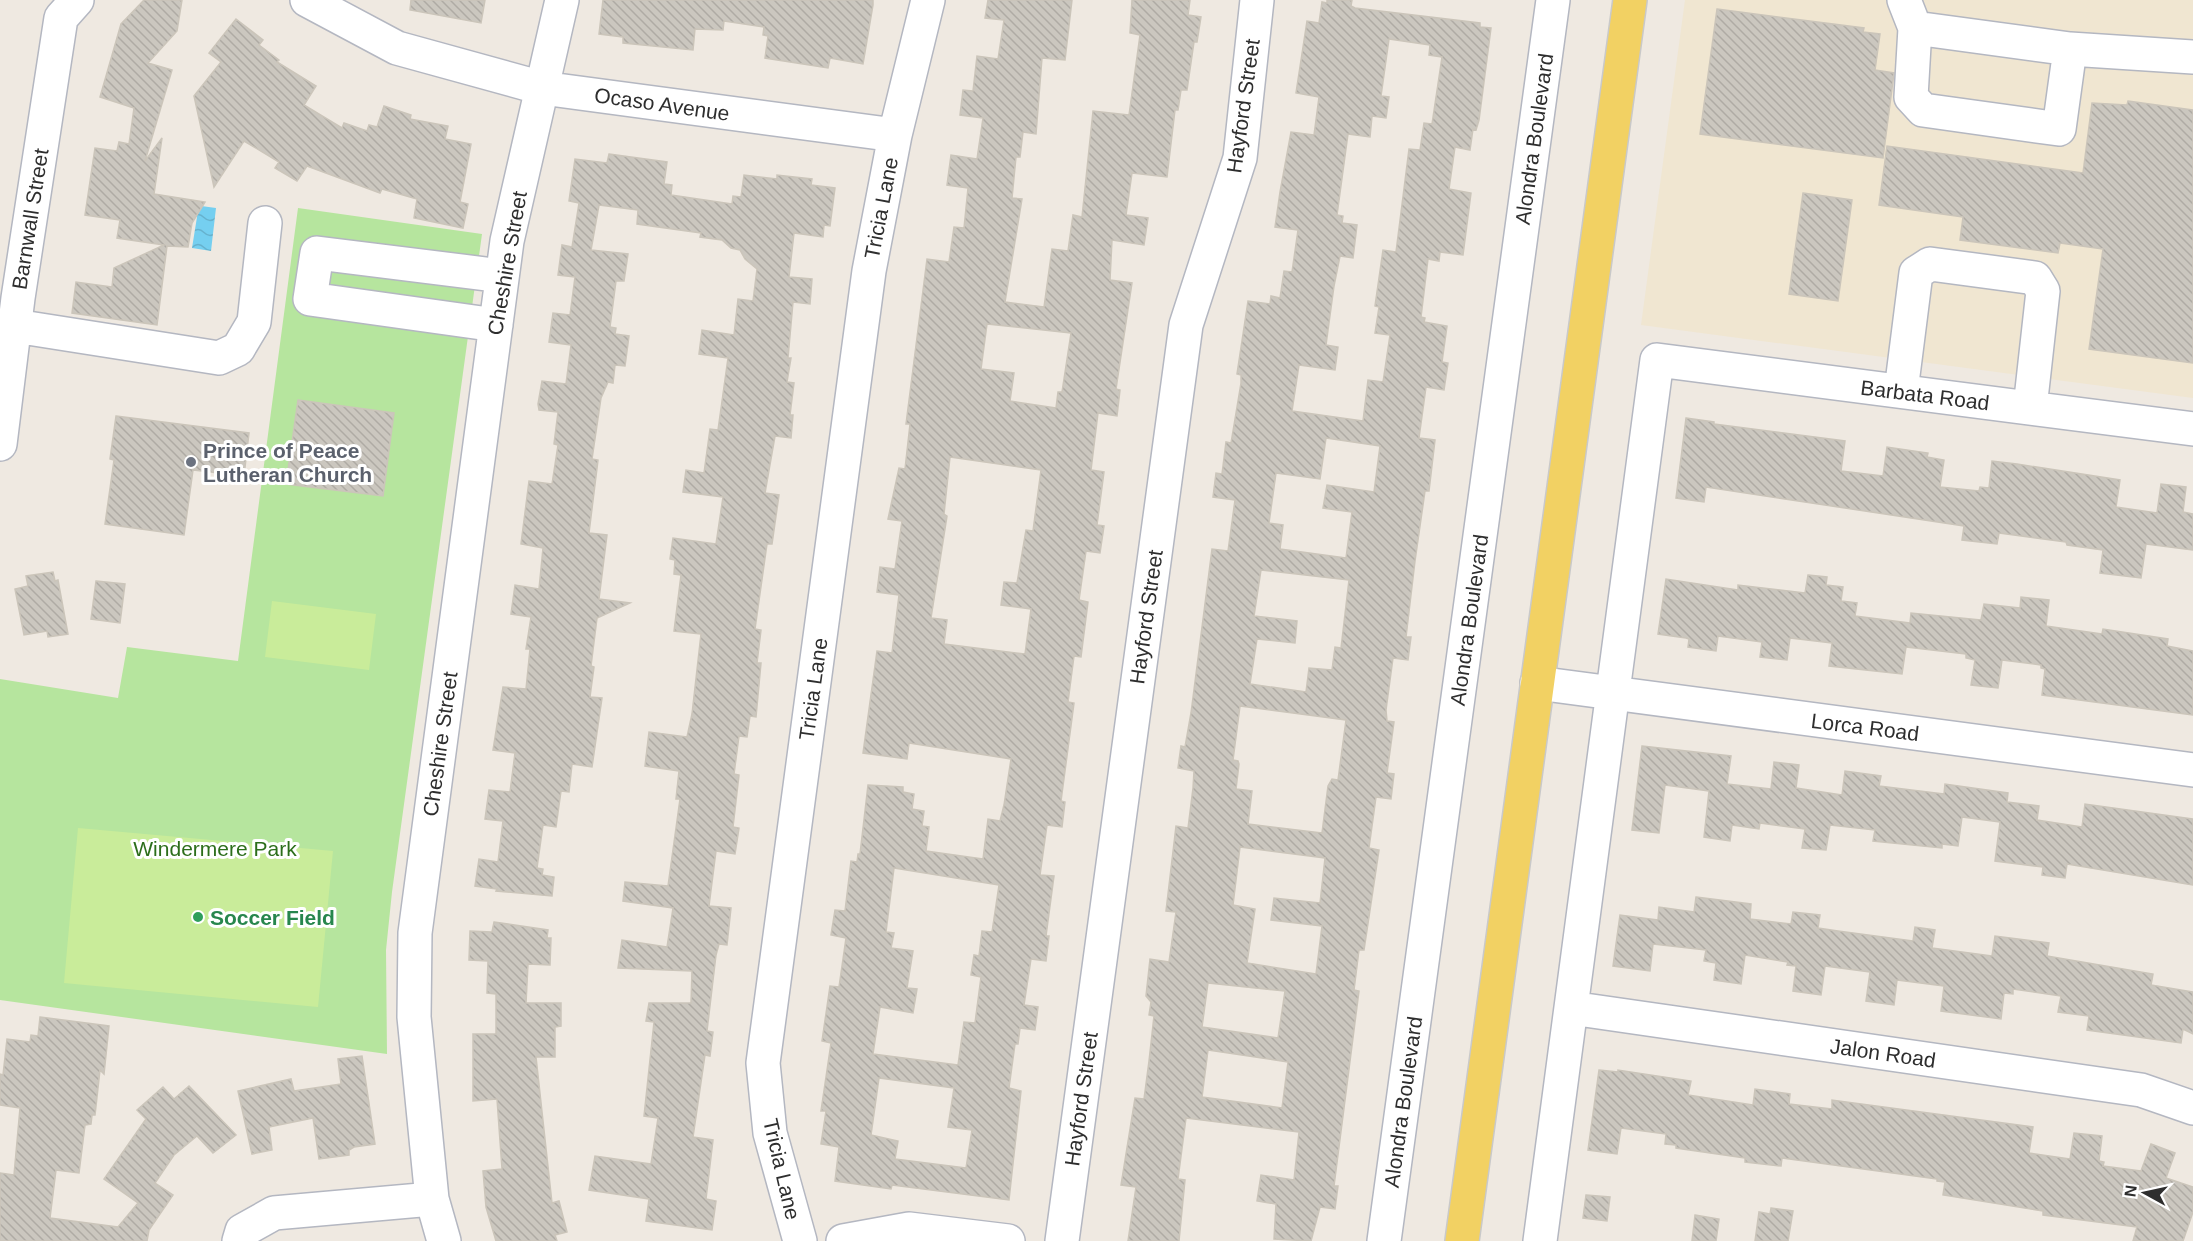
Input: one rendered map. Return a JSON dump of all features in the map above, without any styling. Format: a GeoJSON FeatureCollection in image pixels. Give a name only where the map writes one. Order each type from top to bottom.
{"type":"FeatureCollection","features":[{"type":"Feature","properties":{"kind":"main road"},"geometry":{"type":"LineString","coordinates":[[1462,1241],[1630,0]]}},
{"type":"Feature","properties":{"kind":"street","name":"Barnwall Street"},"geometry":{"type":"LineString","coordinates":[[0,444],[11,307],[61,18],[77,0]]}},
{"type":"Feature","properties":{"kind":"street","name":"Ocaso Avenue"},"geometry":{"type":"LineString","coordinates":[[307,0],[397,48],[542,88],[895,135]]}},
{"type":"Feature","properties":{"kind":"street","name":"Cheshire Street"},"geometry":{"type":"LineString","coordinates":[[444,1241],[432,1200],[414,1017],[414,933],[507,241],[562,0]]}},
{"type":"Feature","properties":{"kind":"street"},"geometry":{"type":"LineString","coordinates":[[895,135],[928,0]]}},
{"type":"Feature","properties":{"kind":"street","name":"Hayford Street"},"geometry":{"type":"LineString","coordinates":[[1062,1241],[1186,325],[1240,158],[1257,0]]}},
{"type":"Feature","properties":{"kind":"street","name":"Alondra Boulevard"},"geometry":{"type":"LineString","coordinates":[[1384,1241],[1553,0]]}},
{"type":"Feature","properties":{"kind":"street"},"geometry":{"type":"LineString","coordinates":[[2070,49],[2059,129],[1923,110],[1911,97],[1910,14],[2070,49],[2193,57]]}},
{"type":"Feature","properties":{"kind":"street","name":"Tricia Lane"},"geometry":{"type":"LineString","coordinates":[[800,1241],[770,1134],[763,1063],[869,271],[895,135]]}},
{"type":"Feature","properties":{"kind":"street"},"geometry":{"type":"LineString","coordinates":[[11,307],[219,358],[238,349],[254,322],[265,223]]}},
{"type":"Feature","properties":{"kind":"street"},"geometry":{"type":"LineString","coordinates":[[496,324],[310,299],[317,254],[502,276]]}},
{"type":"Feature","properties":{"kind":"street"},"geometry":{"type":"LineString","coordinates":[[1901,392],[1916,273],[1930,264],[2035,278],[2043,291],[2030,408]]}},
{"type":"Feature","properties":{"kind":"street","name":"Barbata Road"},"geometry":{"type":"LineString","coordinates":[[1613,695],[1658,360],[2193,429]]}},
{"type":"Feature","properties":{"kind":"street","name":"Lorca Road"},"geometry":{"type":"LineString","coordinates":[[1537,683],[1613,695],[2193,770]]}},
{"type":"Feature","properties":{"kind":"street"},"geometry":{"type":"LineString","coordinates":[[1540,1241],[1613,695]]}},
{"type":"Feature","properties":{"kind":"street","name":"Jalon Road"},"geometry":{"type":"LineString","coordinates":[[1571,1008],[2141,1090],[2193,1108]]}},
{"type":"Feature","properties":{"kind":"street"},"geometry":{"type":"LineString","coordinates":[[239,1241],[242,1231],[274,1213],[432,1200]]}},
{"type":"Feature","properties":{"kind":"street"},"geometry":{"type":"LineString","coordinates":[[843,1241],[909,1229],[1008,1241]]}},
{"type":"Feature","properties":{"kind":"shaded area"},"geometry":{"type":"Polygon","coordinates":[[[1685,0],[2193,0],[2193,398],[1641,325],[1685,0]]]}},
{"type":"Feature","properties":{"kind":"green space","name":"Windermere Park"},"geometry":{"type":"Polygon","coordinates":[[[298,208],[482,234],[392,892],[386,950],[387,1054],[0,1000],[0,679],[118,698],[127,647],[238,661],[298,208]]]}},
{"type":"Feature","properties":{"kind":"green space"},"geometry":{"type":"Polygon","coordinates":[[[272,601],[376,614],[369,670],[265,657],[272,601]]]}},
{"type":"Feature","properties":{"kind":"green space","name":"Soccer Field"},"geometry":{"type":"Polygon","coordinates":[[[78,828],[333,851],[318,1007],[64,983],[78,828]]]}},
{"type":"Feature","properties":{"kind":"water"},"geometry":{"type":"Polygon","coordinates":[[[194,205],[216,208],[211,251],[192,248],[197,217],[193,213],[194,205]]]}},
{"type":"Feature","properties":{"kind":"building"},"geometry":{"type":"Polygon","coordinates":[[[144,0],[182,0],[177,31],[148,63],[172,70],[145,161],[162,138],[154,194],[205,202],[192,223],[188,247],[167,246],[157,325],[72,313],[76,282],[112,287],[114,268],[164,245],[117,238],[120,220],[85,215],[95,148],[117,151],[119,142],[129,144],[134,108],[100,97],[121,24],[144,0]]]}},
{"type":"Feature","properties":{"kind":"building"},"geometry":{"type":"Polygon","coordinates":[[[411,0],[485,0],[481,23],[410,10],[411,0]]]}},
{"type":"Feature","properties":{"kind":"building"},"geometry":{"type":"Polygon","coordinates":[[[603,0],[873,0],[873,5],[863,64],[830,58],[828,68],[765,58],[768,36],[763,35],[764,27],[724,21],[723,30],[695,29],[693,50],[623,43],[623,37],[599,34],[603,0]]]}},
{"type":"Feature","properties":{"kind":"building"},"geometry":{"type":"Polygon","coordinates":[[[988,0],[1072,0],[1065,60],[1042,58],[1036,134],[1023,132],[1020,157],[1016,157],[1012,198],[1022,199],[1005,302],[1044,307],[1052,249],[1068,251],[1073,215],[1082,217],[1093,111],[1129,115],[1140,35],[1130,33],[1132,0],[1190,0],[1188,15],[1201,17],[1197,42],[1194,42],[1187,90],[1181,90],[1178,110],[1175,110],[1167,177],[1132,173],[1126,215],[1148,218],[1144,245],[1112,240],[1110,280],[1132,283],[1116,389],[1120,390],[1117,416],[1098,413],[1091,470],[1104,472],[1097,525],[1104,526],[1100,553],[1086,551],[1079,600],[1088,602],[1081,657],[1074,656],[1068,702],[1074,703],[1061,801],[1065,802],[1062,827],[1047,825],[1040,875],[1054,876],[1046,936],[1049,936],[1046,961],[1031,959],[1024,1005],[1038,1007],[1035,1030],[1020,1028],[1018,1044],[1015,1044],[1009,1088],[1021,1091],[1009,1200],[892,1185],[891,1189],[835,1181],[839,1147],[821,1144],[826,1111],[821,1111],[831,1043],[822,1041],[830,986],[839,987],[846,938],[831,935],[835,910],[845,911],[851,861],[857,862],[858,854],[860,854],[868,785],[903,787],[903,792],[914,794],[912,809],[924,811],[922,826],[929,827],[926,851],[983,859],[988,819],[1000,821],[1011,759],[909,743],[907,759],[863,753],[877,651],[892,653],[899,595],[877,592],[880,567],[895,569],[902,521],[888,519],[899,468],[905,469],[910,424],[906,424],[927,259],[949,262],[954,227],[964,228],[968,188],[947,185],[951,155],[977,159],[983,118],[960,115],[963,90],[973,91],[977,56],[998,59],[1004,20],[985,18],[988,0]],[[987,324],[981,369],[1014,373],[1010,401],[1056,408],[1058,392],[1062,392],[1071,333],[987,324]],[[950,457],[944,514],[947,516],[931,618],[947,620],[944,644],[1025,654],[1031,609],[1001,605],[1004,582],[1017,583],[1026,530],[1033,531],[1041,470],[950,457]],[[894,868],[886,932],[894,933],[891,948],[913,951],[907,988],[917,989],[913,1013],[880,1007],[873,1054],[958,1065],[964,1022],[975,1023],[981,977],[971,975],[974,955],[979,956],[982,931],[992,932],[999,885],[894,868]],[[879,1078],[871,1135],[898,1141],[895,1159],[966,1168],[972,1130],[948,1127],[954,1088],[879,1078]]]}},
{"type":"Feature","properties":{"kind":"building"},"geometry":{"type":"Polygon","coordinates":[[[1327,0],[1352,0],[1351,6],[1355,8],[1480,23],[1480,27],[1491,28],[1479,120],[1476,130],[1473,129],[1470,150],[1455,147],[1449,189],[1471,193],[1463,255],[1440,252],[1439,261],[1428,259],[1421,317],[1425,318],[1424,322],[1447,326],[1442,362],[1448,363],[1444,390],[1426,387],[1419,438],[1435,440],[1429,491],[1425,491],[1415,561],[1406,637],[1411,637],[1408,660],[1393,658],[1386,710],[1387,721],[1394,722],[1387,773],[1394,774],[1391,799],[1376,797],[1369,848],[1379,850],[1364,950],[1359,950],[1354,990],[1359,991],[1334,1186],[1338,1186],[1335,1209],[1320,1207],[1311,1241],[1274,1239],[1276,1204],[1257,1201],[1261,1175],[1294,1180],[1299,1132],[1186,1118],[1178,1179],[1185,1180],[1179,1241],[1128,1241],[1136,1187],[1121,1185],[1135,1098],[1144,1099],[1149,1061],[1154,1016],[1149,1015],[1151,1002],[1146,996],[1150,959],[1169,962],[1176,912],[1166,911],[1176,826],[1188,828],[1194,771],[1178,768],[1181,746],[1185,747],[1191,713],[1212,549],[1228,551],[1235,500],[1213,497],[1216,473],[1222,474],[1226,442],[1231,443],[1241,383],[1241,375],[1237,374],[1248,301],[1270,304],[1271,296],[1280,298],[1284,271],[1292,272],[1298,230],[1275,227],[1291,132],[1314,135],[1319,97],[1296,93],[1307,21],[1319,23],[1322,2],[1327,3],[1327,0]],[[1389,39],[1381,96],[1389,97],[1386,118],[1372,116],[1370,137],[1348,134],[1337,215],[1343,216],[1342,223],[1357,225],[1353,258],[1340,256],[1334,286],[1326,345],[1338,347],[1335,370],[1299,365],[1292,411],[1363,421],[1368,380],[1383,382],[1390,335],[1375,333],[1379,307],[1375,306],[1383,250],[1396,252],[1409,149],[1420,150],[1424,123],[1432,124],[1442,57],[1429,55],[1430,45],[1389,39]],[[1326,438],[1320,479],[1276,473],[1269,523],[1283,525],[1280,549],[1346,558],[1352,512],[1323,508],[1327,485],[1374,492],[1380,446],[1326,438]],[[1261,570],[1254,616],[1297,621],[1295,643],[1257,639],[1250,684],[1306,692],[1309,668],[1332,670],[1335,647],[1341,648],[1349,580],[1261,570]],[[1240,706],[1233,760],[1238,761],[1236,789],[1252,791],[1248,824],[1322,833],[1328,786],[1332,779],[1338,780],[1346,720],[1240,706]],[[1240,847],[1233,905],[1255,909],[1247,963],[1316,974],[1322,926],[1271,920],[1274,898],[1320,903],[1325,858],[1240,847]],[[1208,983],[1202,1027],[1278,1038],[1285,991],[1208,983]],[[1208,1050],[1202,1097],[1282,1108],[1288,1062],[1208,1050]]]}},
{"type":"Feature","properties":{"kind":"building"},"geometry":{"type":"Polygon","coordinates":[[[1717,9],[1864,28],[1863,32],[1880,34],[1875,70],[1894,73],[1883,158],[1700,134],[1717,9]]]}},
{"type":"Feature","properties":{"kind":"building"},"geometry":{"type":"Polygon","coordinates":[[[236,19],[263,40],[259,45],[279,60],[277,62],[316,86],[304,105],[342,128],[344,123],[367,131],[369,125],[377,127],[384,106],[411,115],[410,119],[448,126],[445,139],[471,144],[460,202],[468,204],[463,228],[414,218],[417,199],[382,189],[380,193],[307,166],[297,181],[275,168],[279,162],[244,141],[214,187],[194,96],[221,62],[209,53],[236,19]]]}},
{"type":"Feature","properties":{"kind":"building"},"geometry":{"type":"Polygon","coordinates":[[[2128,101],[2193,110],[2193,363],[2089,349],[2103,249],[2060,243],[2058,253],[1960,240],[1963,217],[1879,205],[1887,146],[2083,173],[2092,103],[2127,105],[2128,101]]]}},
{"type":"Feature","properties":{"kind":"building"},"geometry":{"type":"Polygon","coordinates":[[[609,154],[667,162],[664,184],[672,185],[671,195],[732,204],[733,196],[741,197],[744,175],[777,179],[777,175],[812,179],[811,185],[835,188],[830,226],[824,225],[823,237],[794,233],[789,277],[812,279],[810,304],[793,302],[788,358],[791,358],[787,382],[794,383],[790,415],[793,415],[791,438],[775,436],[765,493],[779,495],[772,544],[767,544],[755,629],[761,630],[757,663],[761,663],[756,717],[750,716],[747,737],[739,736],[734,774],[739,775],[733,827],[739,828],[735,854],[716,851],[709,906],[731,908],[727,945],[719,944],[716,955],[707,1031],[713,1032],[710,1056],[705,1055],[693,1137],[713,1140],[706,1199],[716,1201],[712,1230],[646,1221],[649,1199],[589,1190],[595,1156],[651,1164],[658,1118],[644,1116],[654,1022],[646,1021],[649,1003],[691,1003],[692,971],[618,968],[622,940],[667,947],[673,908],[623,901],[625,882],[668,886],[680,799],[676,799],[679,771],[645,766],[649,732],[687,737],[692,714],[701,634],[674,631],[681,575],[674,574],[675,560],[670,559],[673,538],[716,544],[723,497],[683,492],[686,470],[704,473],[710,429],[718,430],[728,358],[699,354],[702,330],[734,335],[738,299],[753,301],[757,269],[745,259],[740,250],[731,248],[722,240],[700,237],[701,233],[637,224],[638,210],[599,205],[591,250],[628,254],[624,281],[616,281],[610,327],[616,328],[615,334],[629,336],[625,366],[615,365],[613,383],[608,382],[601,398],[592,459],[598,460],[589,533],[607,535],[599,599],[630,603],[597,618],[590,697],[602,698],[592,767],[572,764],[569,792],[561,791],[556,827],[543,825],[537,868],[543,869],[542,875],[554,877],[552,896],[496,891],[497,889],[475,886],[479,859],[498,862],[503,821],[485,819],[489,790],[510,792],[515,753],[493,750],[503,687],[526,689],[530,649],[526,649],[531,617],[511,614],[515,585],[539,589],[543,548],[521,544],[529,481],[552,484],[558,445],[554,444],[558,412],[539,410],[538,404],[542,381],[566,384],[571,345],[549,342],[553,313],[570,315],[575,277],[558,275],[562,245],[572,247],[579,203],[569,201],[575,159],[607,163],[609,154]]]}},
{"type":"Feature","properties":{"kind":"building"},"geometry":{"type":"Polygon","coordinates":[[[1803,193],[1852,200],[1838,301],[1789,294],[1803,193]]]}},
{"type":"Feature","properties":{"kind":"building"},"geometry":{"type":"Polygon","coordinates":[[[298,400],[394,413],[383,496],[286,484],[298,400]]]}},
{"type":"Feature","properties":{"kind":"building"},"geometry":{"type":"Polygon","coordinates":[[[116,416],[249,433],[244,476],[193,470],[184,535],[105,524],[114,460],[110,459],[116,416]]]}},
{"type":"Feature","properties":{"kind":"building"},"geometry":{"type":"Polygon","coordinates":[[[1686,418],[1714,422],[1714,424],[1845,441],[1841,471],[1883,476],[1887,447],[1928,453],[1927,457],[1944,460],[1940,487],[1979,491],[1980,487],[1989,488],[1992,461],[2120,480],[2116,507],[2157,513],[2161,484],[2186,487],[2183,512],[2193,514],[2193,550],[2146,544],[2141,578],[2100,573],[2103,550],[2067,545],[2066,542],[1999,533],[1997,544],[1962,540],[1964,526],[1706,487],[1704,502],[1676,498],[1686,418]]]}},
{"type":"Feature","properties":{"kind":"building"},"geometry":{"type":"Polygon","coordinates":[[[53,572],[55,581],[58,580],[68,634],[48,637],[47,631],[24,635],[15,589],[28,586],[26,576],[53,572]]]}},
{"type":"Feature","properties":{"kind":"building"},"geometry":{"type":"Polygon","coordinates":[[[1808,575],[1827,577],[1826,585],[1843,587],[1841,601],[1857,603],[1855,616],[1910,623],[1911,613],[1981,620],[1984,604],[2020,608],[2021,597],[2049,600],[2046,626],[2102,634],[2103,629],[2168,639],[2167,646],[2193,651],[2193,715],[2042,695],[2045,669],[2041,668],[2041,665],[2002,660],[1998,688],[1971,685],[1975,660],[1966,658],[1966,654],[1906,647],[1902,674],[1829,666],[1832,643],[1790,638],[1787,660],[1760,657],[1762,642],[1718,636],[1716,651],[1688,647],[1689,639],[1686,638],[1658,634],[1666,579],[1738,590],[1738,585],[1805,593],[1808,575]]]}},
{"type":"Feature","properties":{"kind":"building"},"geometry":{"type":"Polygon","coordinates":[[[96,581],[125,584],[120,623],[91,619],[96,581]]]}},
{"type":"Feature","properties":{"kind":"building"},"geometry":{"type":"Polygon","coordinates":[[[1642,746],[1731,756],[1727,784],[1771,789],[1774,762],[1799,765],[1796,788],[1842,795],[1845,771],[1881,776],[1879,786],[1944,794],[1945,784],[2008,793],[2007,802],[2039,806],[2037,820],[2082,827],[2085,804],[2193,819],[2193,885],[2067,864],[2065,878],[2042,875],[2043,867],[1995,861],[2000,822],[1962,817],[1958,846],[1942,844],[1942,848],[1873,841],[1875,830],[1830,825],[1826,850],[1802,848],[1805,829],[1760,823],[1759,829],[1732,825],[1730,841],[1704,837],[1709,791],[1665,785],[1659,833],[1632,830],[1642,746]]]}},
{"type":"Feature","properties":{"kind":"building"},"geometry":{"type":"Polygon","coordinates":[[[1696,897],[1751,904],[1750,919],[1791,924],[1793,912],[1820,915],[1818,928],[1913,941],[1915,927],[1935,930],[1932,948],[1992,956],[1995,936],[2049,943],[2047,956],[2153,974],[2151,985],[2193,992],[2193,1034],[2183,1029],[2181,1043],[2087,1030],[2089,1016],[2058,1012],[2061,996],[2013,989],[2013,994],[2004,993],[2001,1019],[1941,1011],[1944,986],[1897,980],[1894,1005],[1866,1001],[1870,972],[1825,966],[1821,995],[1793,991],[1796,966],[1787,965],[1788,962],[1745,955],[1741,984],[1714,980],[1716,963],[1704,961],[1706,950],[1653,944],[1650,971],[1613,966],[1620,915],[1658,920],[1659,907],[1694,912],[1696,897]]]}},
{"type":"Feature","properties":{"kind":"building"},"geometry":{"type":"Polygon","coordinates":[[[494,922],[548,930],[547,938],[551,938],[550,965],[528,964],[526,1003],[561,1003],[561,1026],[555,1027],[555,1057],[536,1057],[552,1203],[559,1201],[567,1232],[555,1235],[557,1241],[496,1241],[486,1207],[483,1171],[502,1169],[497,1099],[473,1101],[473,1034],[496,1034],[496,994],[487,993],[488,961],[469,960],[470,931],[492,932],[494,922]]]}},
{"type":"Feature","properties":{"kind":"building"},"geometry":{"type":"Polygon","coordinates":[[[40,1017],[109,1026],[104,1074],[100,1070],[95,1115],[92,1115],[91,1124],[85,1125],[79,1173],[56,1170],[50,1218],[118,1227],[138,1203],[104,1179],[146,1119],[137,1110],[163,1087],[174,1099],[189,1086],[236,1135],[213,1153],[197,1136],[174,1155],[155,1183],[173,1195],[149,1230],[147,1241],[0,1241],[0,1173],[14,1175],[20,1108],[0,1105],[0,1074],[3,1075],[7,1039],[30,1042],[31,1035],[38,1036],[40,1017]]]}},
{"type":"Feature","properties":{"kind":"building"},"geometry":{"type":"Polygon","coordinates":[[[362,1056],[375,1144],[354,1147],[349,1150],[349,1155],[319,1159],[313,1118],[269,1127],[272,1150],[252,1154],[238,1091],[291,1079],[294,1091],[341,1084],[338,1059],[362,1056]]]}},
{"type":"Feature","properties":{"kind":"building"},"geometry":{"type":"Polygon","coordinates":[[[1599,1070],[1618,1072],[1618,1070],[1691,1081],[1688,1095],[1753,1105],[1755,1089],[1790,1094],[1789,1104],[1832,1109],[1832,1100],[2033,1127],[2029,1153],[2070,1159],[2074,1133],[2102,1136],[2099,1161],[2104,1162],[2103,1166],[2141,1171],[2151,1144],[2175,1153],[2166,1178],[2193,1187],[2193,1212],[2183,1241],[2133,1241],[2137,1227],[2043,1215],[2043,1211],[1943,1195],[1945,1182],[1937,1181],[1937,1179],[1782,1158],[1781,1166],[1745,1162],[1745,1158],[1676,1148],[1676,1145],[1665,1144],[1666,1134],[1621,1128],[1617,1154],[1588,1150],[1599,1070]]]}},
{"type":"Feature","properties":{"kind":"building"},"geometry":{"type":"Polygon","coordinates":[[[1586,1195],[1610,1197],[1607,1221],[1583,1218],[1586,1195]]]}},
{"type":"Feature","properties":{"kind":"building"},"geometry":{"type":"Polygon","coordinates":[[[1771,1208],[1793,1211],[1788,1241],[1755,1241],[1759,1212],[1770,1214],[1771,1208]]]}},
{"type":"Feature","properties":{"kind":"building"},"geometry":{"type":"Polygon","coordinates":[[[1695,1215],[1719,1219],[1716,1241],[1692,1241],[1695,1215]]]}},
{"type":"Feature","properties":{"kind":"place","name":"Prince of Peace Lutheran Church"},"geometry":{"type":"Point","coordinates":[191,462]}},
{"type":"Feature","properties":{"kind":"place","name":"Soccer Field"},"geometry":{"type":"Point","coordinates":[198,917]}}]}
